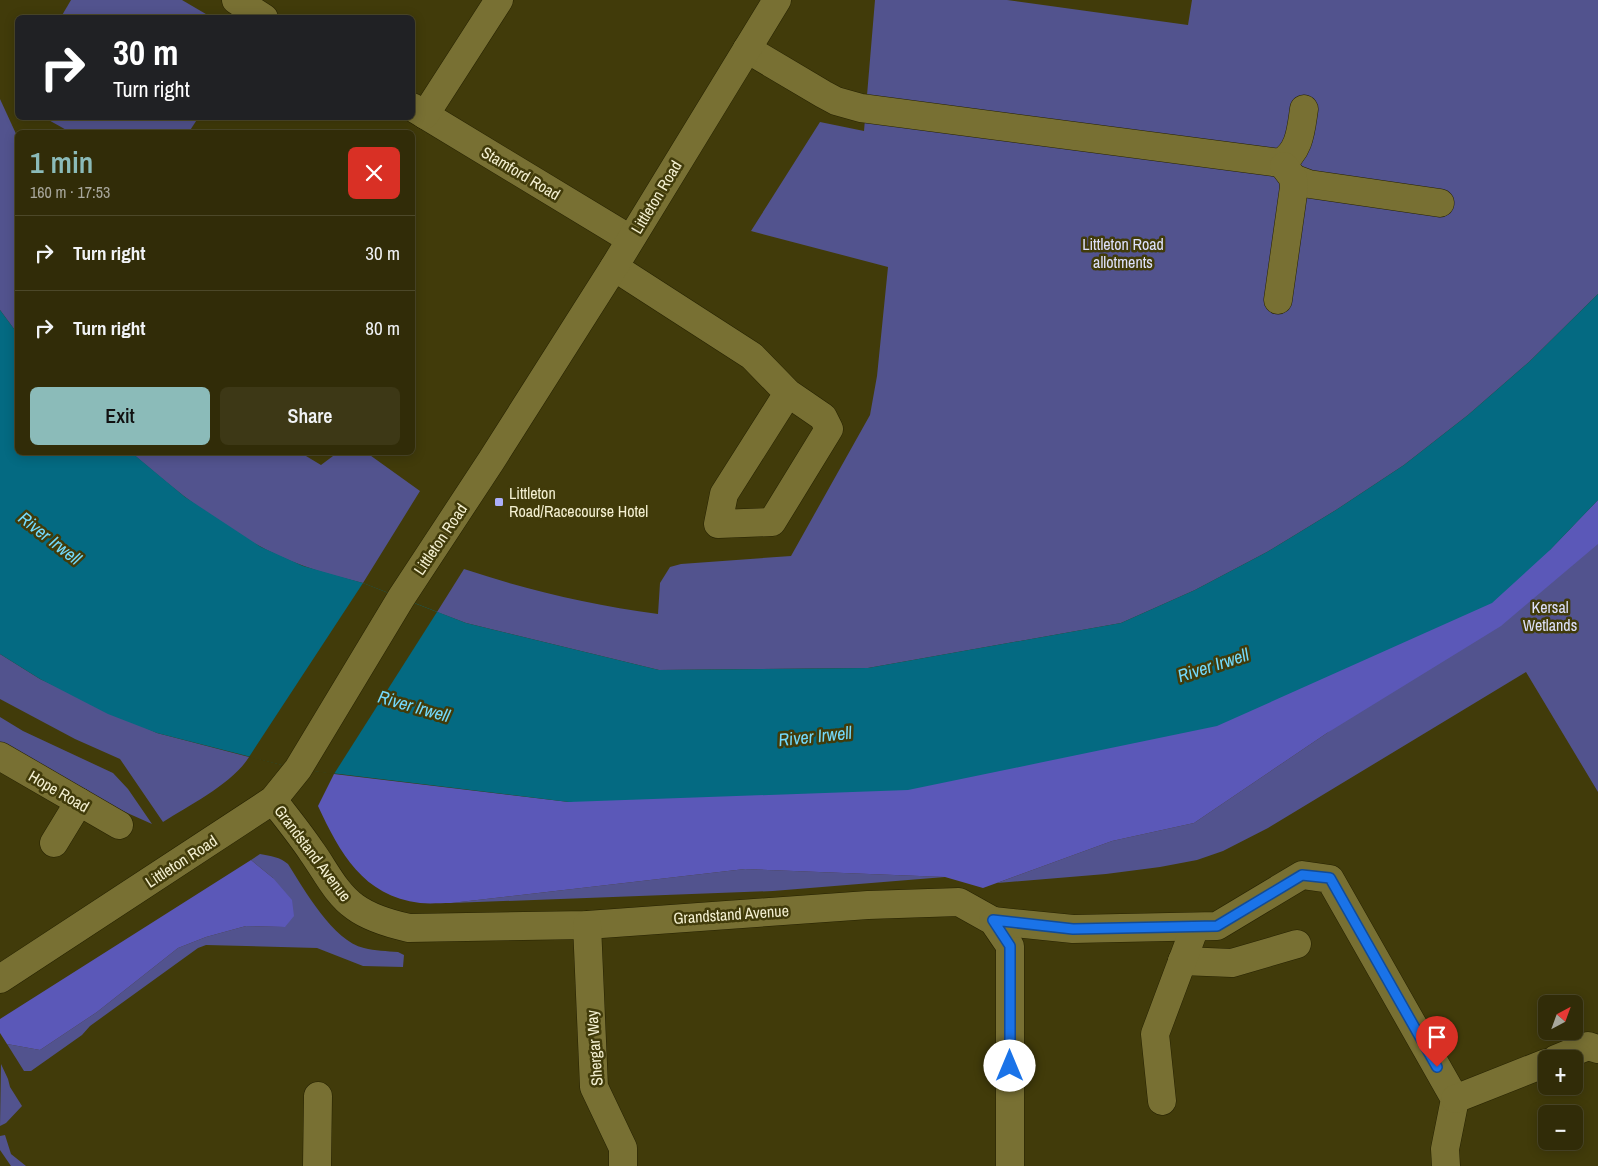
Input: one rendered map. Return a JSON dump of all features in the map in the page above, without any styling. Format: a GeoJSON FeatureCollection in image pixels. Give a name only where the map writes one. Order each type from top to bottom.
{"type":"FeatureCollection","features":[{"type":"Feature","properties":{"kind":"street"},"geometry":{"type":"LineString","coordinates":[[419,111],[499,0]]}},
{"type":"Feature","properties":{"kind":"street","name":"Littleton Road"},"geometry":{"type":"LineString","coordinates":[[0,980],[273,800],[298,769],[401,598],[491,462],[614,267],[777,0]]}},
{"type":"Feature","properties":{"kind":"street"},"geometry":{"type":"LineString","coordinates":[[747,49],[836,101],[861,108],[1287,170],[1310,184],[1440,203]]}},
{"type":"Feature","properties":{"kind":"street"},"geometry":{"type":"LineString","coordinates":[[1278,300],[1294,187],[1287,170],[1288,159],[1295,149],[1300,135],[1304,109]]}},
{"type":"Feature","properties":{"kind":"street","name":"Stamford Road"},"geometry":{"type":"LineString","coordinates":[[419,111],[630,239]]}},
{"type":"Feature","properties":{"kind":"street"},"geometry":{"type":"LineString","coordinates":[[614,267],[752,356],[788,393],[823,416],[829,430],[772,522],[718,524],[724,494],[788,393]]}},
{"type":"Feature","properties":{"kind":"street","name":"Hope Road"},"geometry":{"type":"LineString","coordinates":[[0,756],[119,825]]}},
{"type":"Feature","properties":{"kind":"street","name":"Grandstand Avenue"},"geometry":{"type":"LineString","coordinates":[[273,800],[301,835],[344,898],[366,914],[409,928],[587,925],[868,904],[959,902],[993,920],[1010,946],[1010,1166]]}},
{"type":"Feature","properties":{"kind":"street"},"geometry":{"type":"LineString","coordinates":[[54,843],[79,802]]}},
{"type":"Feature","properties":{"kind":"street"},"geometry":{"type":"LineString","coordinates":[[993,920],[1073,929],[1217,926],[1302,875],[1330,878],[1455,1099],[1445,1149],[1446,1166]]}},
{"type":"Feature","properties":{"kind":"street","name":"Shergar Way"},"geometry":{"type":"LineString","coordinates":[[587,925],[594,1087],[623,1148],[623,1166]]}},
{"type":"Feature","properties":{"kind":"street"},"geometry":{"type":"LineString","coordinates":[[1162,1101],[1155,1034],[1195,927]]}},
{"type":"Feature","properties":{"kind":"street"},"geometry":{"type":"LineString","coordinates":[[1182,961],[1232,963],[1298,944]]}},
{"type":"Feature","properties":{"kind":"street"},"geometry":{"type":"LineString","coordinates":[[1578,1050],[1588,1046],[1598,1049]]}},
{"type":"Feature","properties":{"kind":"street"},"geometry":{"type":"LineString","coordinates":[[1455,1099],[1538,1065]]}},
{"type":"Feature","properties":{"kind":"street"},"geometry":{"type":"LineString","coordinates":[[317,1166],[318,1096]]}},
{"type":"Feature","properties":{"kind":"green space"},"geometry":{"type":"Polygon","coordinates":[[[71,0],[182,0],[208,15],[62,15],[71,0]]]}},
{"type":"Feature","properties":{"kind":"green space","name":"Littleton Road allotments"},"geometry":{"type":"Polygon","coordinates":[[[875,0],[1007,0],[1188,25],[1192,0],[1598,0],[1598,294],[1529,362],[1468,415],[1404,465],[1336,510],[1267,552],[1195,590],[1121,623],[868,668],[659,670],[466,623],[437,612],[464,569],[511,584],[560,596],[658,614],[660,583],[670,567],[681,564],[791,556],[870,415],[877,376],[888,267],[751,231],[820,122],[864,131],[875,0]]]}},
{"type":"Feature","properties":{"kind":"green space"},"geometry":{"type":"Polygon","coordinates":[[[0,99],[15,132],[15,330],[0,310],[0,99]]]}},
{"type":"Feature","properties":{"kind":"green space"},"geometry":{"type":"Polygon","coordinates":[[[49,120],[197,120],[190,130],[66,130],[49,120]]]}},
{"type":"Feature","properties":{"kind":"green space"},"geometry":{"type":"Polygon","coordinates":[[[134,455],[304,455],[321,465],[334,455],[370,455],[420,491],[363,583],[326,573],[281,557],[235,532],[191,502],[134,455]]]}},
{"type":"Feature","properties":{"kind":"green space","name":"Kersal Wetlands"},"geometry":{"type":"Polygon","coordinates":[[[1598,500],[1598,792],[1526,672],[1268,828],[1223,851],[1197,860],[1160,867],[1106,874],[997,883],[1112,841],[1194,823],[1327,733],[1550,550],[1598,500]]]}},
{"type":"Feature","properties":{"kind":"green space"},"geometry":{"type":"Polygon","coordinates":[[[0,654],[40,679],[157,733],[249,757],[242,767],[222,785],[163,822],[120,759],[75,739],[0,699],[0,654]]]}},
{"type":"Feature","properties":{"kind":"green space"},"geometry":{"type":"Polygon","coordinates":[[[0,717],[23,731],[113,773],[128,789],[152,824],[96,799],[0,742],[0,717]]]}},
{"type":"Feature","properties":{"kind":"green space"},"geometry":{"type":"Polygon","coordinates":[[[260,854],[279,858],[288,864],[320,913],[341,935],[352,943],[364,948],[398,952],[404,955],[403,967],[363,966],[317,948],[206,945],[198,948],[31,1071],[24,1071],[7,1044],[40,1050],[97,1012],[178,948],[206,937],[246,926],[285,927],[273,878],[251,860],[260,854]]]}},
{"type":"Feature","properties":{"kind":"green space"},"geometry":{"type":"Polygon","coordinates":[[[745,869],[945,877],[773,891],[451,903],[745,869]]]}},
{"type":"Feature","properties":{"kind":"green space"},"geometry":{"type":"Polygon","coordinates":[[[1,1064],[10,1087],[22,1106],[6,1123],[0,1126],[1,1064]]]}},
{"type":"Feature","properties":{"kind":"green space"},"geometry":{"type":"Polygon","coordinates":[[[5,1135],[11,1154],[26,1166],[11,1166],[0,1150],[0,1136],[5,1135]]]}},
{"type":"Feature","properties":{"kind":"shaded area"},"geometry":{"type":"Polygon","coordinates":[[[1598,500],[1598,544],[1501,626],[1327,733],[1194,823],[1112,841],[983,888],[945,877],[745,869],[451,903],[420,903],[400,899],[368,882],[345,856],[318,806],[334,774],[569,802],[1550,550],[1598,500]]]}},
{"type":"Feature","properties":{"kind":"shaded area"},"geometry":{"type":"Polygon","coordinates":[[[251,860],[273,878],[292,900],[294,916],[285,927],[246,926],[206,937],[178,948],[97,1012],[40,1050],[7,1044],[0,1033],[0,1019],[251,860]]]}},
{"type":"Feature","properties":{"kind":"water","name":"River Irwell"},"geometry":{"type":"Polygon","coordinates":[[[1598,294],[1598,500],[1550,550],[1492,603],[1217,726],[908,790],[569,802],[298,769],[157,733],[108,714],[40,679],[0,654],[0,310],[15,330],[15,455],[134,455],[185,497],[261,547],[303,566],[363,583],[466,623],[659,670],[868,668],[1121,623],[1195,590],[1267,552],[1336,510],[1404,465],[1468,415],[1529,362],[1598,294]]]}},
{"type":"Feature","properties":{"kind":"pier"},"geometry":{"type":"Polygon","coordinates":[[[363,583],[437,612],[334,774],[298,769],[249,757],[363,583]]]}},
{"type":"Feature","properties":{"kind":"place","name":"Littleton Road/Racecourse Hotel"},"geometry":{"type":"Point","coordinates":[499,502]}},
{"type":"Feature","properties":{"kind":"route"},"geometry":{"type":"LineString","coordinates":[[1010,1066],[1010,946],[993,920],[1073,929],[1217,926],[1302,875],[1330,878],[1437,1067]]}}]}
